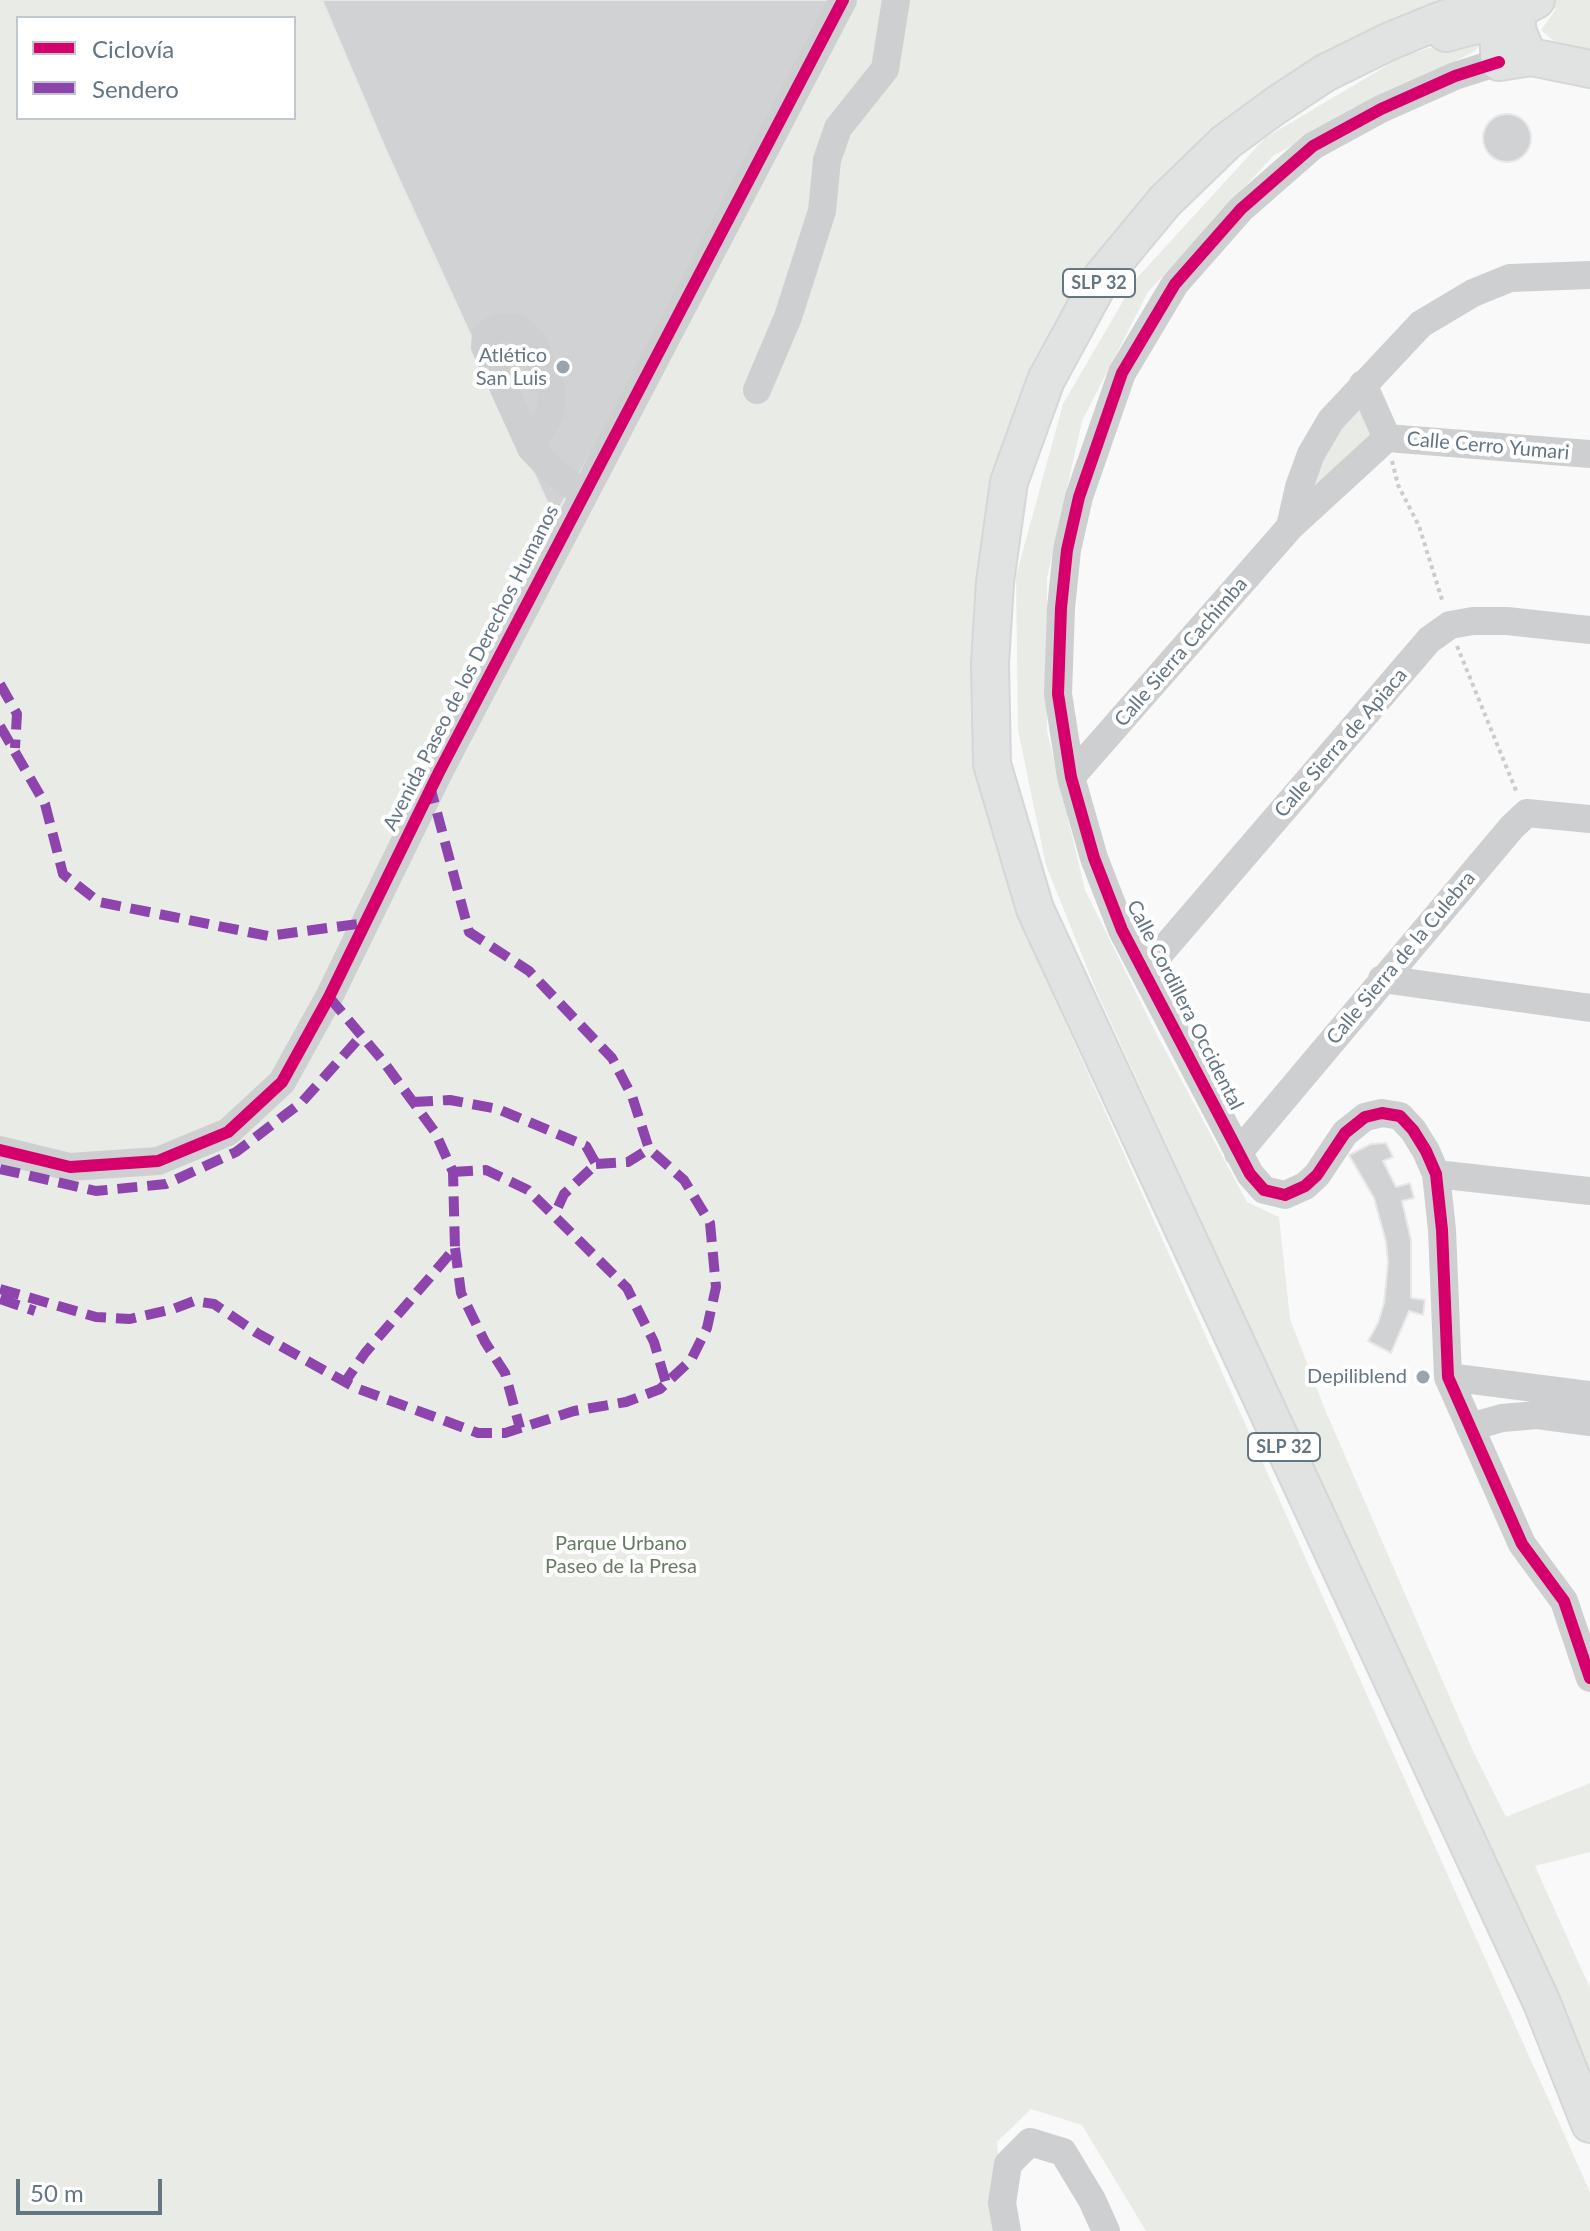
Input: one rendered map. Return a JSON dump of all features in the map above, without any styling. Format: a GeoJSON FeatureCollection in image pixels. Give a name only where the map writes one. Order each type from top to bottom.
{"type":"FeatureCollection","features":[{"type":"Feature","properties":{"kind":"main road","name":"SLP 32"},"geometry":{"type":"LineString","coordinates":[[1502,0],[1390,41],[1325,73],[1226,142],[1165,201],[1102,277],[1046,380],[1009,482],[995,582],[990,663],[992,764],[1035,909],[1542,2003],[1590,2124]]}},
{"type":"Feature","properties":{"kind":"main road"},"geometry":{"type":"LineString","coordinates":[[1390,41],[1409,42],[1476,25],[1488,26],[1515,59],[1521,42],[1517,17],[1522,7],[1536,0]]}},
{"type":"Feature","properties":{"kind":"main road","name":"Calle Cordillera Occidental"},"geometry":{"type":"LineString","coordinates":[[1515,59],[1590,69]]}},
{"type":"Feature","properties":{"kind":"street","name":"Avenida Paseo de los Derechos Humanos"},"geometry":{"type":"LineString","coordinates":[[0,1150],[70,1167],[158,1161],[228,1132],[282,1082],[329,997],[439,772],[583,494],[843,0]]}},
{"type":"Feature","properties":{"kind":"street"},"geometry":{"type":"LineString","coordinates":[[757,390],[788,317],[822,211],[827,160],[838,128],[885,69],[896,0]]}},
{"type":"Feature","properties":{"kind":"street","name":"Calle Cordillera Occidental"},"geometry":{"type":"LineString","coordinates":[[1448,1377],[1442,1230],[1436,1174],[1413,1130],[1400,1116],[1382,1113],[1365,1117],[1345,1133],[1317,1175],[1305,1186],[1285,1195],[1264,1190],[1238,1153],[1122,930],[1094,858],[1071,777],[1058,694],[1061,608],[1067,550],[1079,497],[1122,373],[1175,284],[1241,209],[1313,146],[1381,109],[1455,76],[1515,59]]}},
{"type":"Feature","properties":{"kind":"street","name":"Calle Sierra Cachimba"},"geometry":{"type":"LineString","coordinates":[[1290,527],[1299,487],[1311,454],[1331,420],[1421,324],[1473,293],[1510,278],[1590,275]]}},
{"type":"Feature","properties":{"kind":"street"},"geometry":{"type":"LineString","coordinates":[[1363,384],[1387,438]]}},
{"type":"Feature","properties":{"kind":"street","name":"Calle Sierra Cachimba"},"geometry":{"type":"LineString","coordinates":[[1071,777],[1290,527],[1387,438]]}},
{"type":"Feature","properties":{"kind":"street","name":"Calle Cerro Yumari"},"geometry":{"type":"LineString","coordinates":[[1387,438],[1590,454]]}},
{"type":"Feature","properties":{"kind":"street"},"geometry":{"type":"LineString","coordinates":[[531,448],[552,470],[583,494]]}},
{"type":"Feature","properties":{"kind":"street","name":"Calle Sierra de Apiaca"},"geometry":{"type":"LineString","coordinates":[[1144,972],[1429,640],[1450,625],[1473,621],[1507,621],[1590,630]]}},
{"type":"Feature","properties":{"kind":"street","name":"Calle Sierra de la Culebra"},"geometry":{"type":"LineString","coordinates":[[1238,1153],[1512,827],[1527,813],[1590,819]]}},
{"type":"Feature","properties":{"kind":"street"},"geometry":{"type":"LineString","coordinates":[[1382,979],[1590,1008]]}},
{"type":"Feature","properties":{"kind":"street"},"geometry":{"type":"LineString","coordinates":[[1436,1174],[1590,1191]]}},
{"type":"Feature","properties":{"kind":"street"},"geometry":{"type":"LineString","coordinates":[[1448,1377],[1590,1395]]}},
{"type":"Feature","properties":{"kind":"street"},"geometry":{"type":"LineString","coordinates":[[1448,1377],[1522,1544],[1577,1604],[1590,1678]]}},
{"type":"Feature","properties":{"kind":"street"},"geometry":{"type":"LineString","coordinates":[[1512,1385],[1523,1396],[1524,1405],[1518,1417]]}},
{"type":"Feature","properties":{"kind":"street"},"geometry":{"type":"LineString","coordinates":[[1470,1427],[1537,1415],[1590,1422]]}},
{"type":"Feature","properties":{"kind":"street"},"geometry":{"type":"LineString","coordinates":[[1007,2231],[1002,2203],[1008,2164],[1030,2142],[1063,2152],[1092,2200],[1106,2231]]}},
{"type":"Feature","properties":{"kind":"green space","name":"Parque Urbano Paseo de la Presa"},"geometry":{"type":"Polygon","coordinates":[[[0,0],[1459,0],[1228,124],[1173,167],[1116,229],[1100,250],[1007,434],[990,483],[978,591],[1016,913],[1590,2192],[1590,2231],[1146,2231],[1082,2125],[1031,2109],[997,2142],[1005,2231],[0,2231],[0,0]]]}},
{"type":"Feature","properties":{"kind":"green space"},"geometry":{"type":"Polygon","coordinates":[[[1476,0],[1590,0],[1590,52],[1564,50],[1541,30],[1556,9],[1476,0]]]}},
{"type":"Feature","properties":{"kind":"green space"},"geometry":{"type":"Polygon","coordinates":[[[1470,36],[1487,37],[1475,51],[1274,155],[1148,292],[1082,421],[1047,578],[1047,731],[1085,890],[1156,1033],[1247,1202],[1279,1217],[1290,1319],[1326,1412],[1474,1753],[1506,1817],[1590,1783],[1590,1852],[1535,1866],[1590,1988],[1590,2073],[1096,990],[1046,865],[1018,730],[1016,576],[1063,404],[1136,279],[1265,138],[1403,56],[1470,36]]]}},
{"type":"Feature","properties":{"kind":"green space"},"geometry":{"type":"Polygon","coordinates":[[[1360,403],[1376,437],[1306,503],[1329,440],[1360,403]]]}},
{"type":"Feature","properties":{"kind":"building","name":"Atlético San Luis"},"geometry":{"type":"Polygon","coordinates":[[[322,0],[843,0],[729,218],[554,517],[387,153],[322,0]]]}},
{"type":"Feature","properties":{"kind":"building"},"geometry":{"type":"Polygon","coordinates":[[[1507,114],[1524,121],[1531,138],[1524,155],[1507,162],[1490,155],[1483,138],[1490,121],[1507,114]]]}},
{"type":"Feature","properties":{"kind":"building"},"geometry":{"type":"Polygon","coordinates":[[[1386,1143],[1393,1157],[1383,1161],[1396,1187],[1410,1183],[1414,1198],[1402,1201],[1411,1240],[1411,1298],[1425,1300],[1423,1315],[1409,1311],[1391,1353],[1368,1341],[1384,1303],[1388,1262],[1386,1242],[1374,1198],[1349,1155],[1371,1144],[1386,1143]]]}},
{"type":"Feature","properties":{"kind":"marked path"},"geometry":{"type":"LineString","coordinates":[[0,684],[17,714],[15,748]]}},
{"type":"Feature","properties":{"kind":"marked path"},"geometry":{"type":"LineString","coordinates":[[0,726],[45,804],[63,874],[99,902],[268,936],[365,923]]}},
{"type":"Feature","properties":{"kind":"marked path"},"geometry":{"type":"LineString","coordinates":[[0,1289],[96,1317],[130,1319],[194,1301],[214,1304],[257,1333],[356,1388],[478,1433],[505,1433],[574,1411],[626,1402],[660,1389],[691,1360],[707,1328],[716,1287],[710,1223],[684,1180],[649,1149],[632,1096],[612,1058],[529,971],[469,932],[431,790]]}},
{"type":"Feature","properties":{"kind":"marked path"},"geometry":{"type":"LineString","coordinates":[[329,997],[383,1061],[435,1132],[453,1172],[455,1248],[365,1353],[345,1382]]}},
{"type":"Feature","properties":{"kind":"marked path"},"geometry":{"type":"LineString","coordinates":[[0,1169],[96,1191],[166,1184],[236,1152],[302,1102],[361,1036]]}},
{"type":"Feature","properties":{"kind":"marked path"},"geometry":{"type":"LineString","coordinates":[[413,1102],[450,1100],[498,1109],[586,1146],[596,1164],[564,1194],[554,1216]]}},
{"type":"Feature","properties":{"kind":"marked path"},"geometry":{"type":"LineString","coordinates":[[596,1164],[628,1162],[649,1149]]}},
{"type":"Feature","properties":{"kind":"marked path"},"geometry":{"type":"LineString","coordinates":[[453,1172],[486,1170],[528,1190],[627,1288],[654,1342],[666,1383]]}},
{"type":"Feature","properties":{"kind":"marked path"},"geometry":{"type":"LineString","coordinates":[[455,1248],[461,1293],[485,1342],[505,1373],[520,1428]]}},
{"type":"Feature","properties":{"kind":"marked path"},"geometry":{"type":"LineString","coordinates":[[0,1299],[35,1311]]}},
{"type":"Feature","properties":{"kind":"cycle path"},"geometry":{"type":"LineString","coordinates":[[0,1150],[70,1167],[158,1161],[228,1132],[282,1082],[329,997],[439,772],[843,0]]}},
{"type":"Feature","properties":{"kind":"cycle path"},"geometry":{"type":"LineString","coordinates":[[1499,62],[1455,76],[1381,109],[1313,146],[1241,209],[1175,284],[1122,373],[1079,497],[1067,550],[1058,694],[1071,777],[1094,858],[1122,930],[1250,1174],[1264,1190],[1285,1195],[1305,1186],[1317,1175],[1345,1133],[1365,1117],[1382,1113],[1400,1116],[1426,1151],[1436,1174],[1442,1230],[1448,1377],[1522,1544],[1564,1601],[1590,1678]]}},
{"type":"Feature","properties":{"kind":"place","name":"Atlético San Luis"},"geometry":{"type":"Point","coordinates":[563,367]}},
{"type":"Feature","properties":{"kind":"place","name":"Depiliblend"},"geometry":{"type":"Point","coordinates":[1423,1377]}}]}
